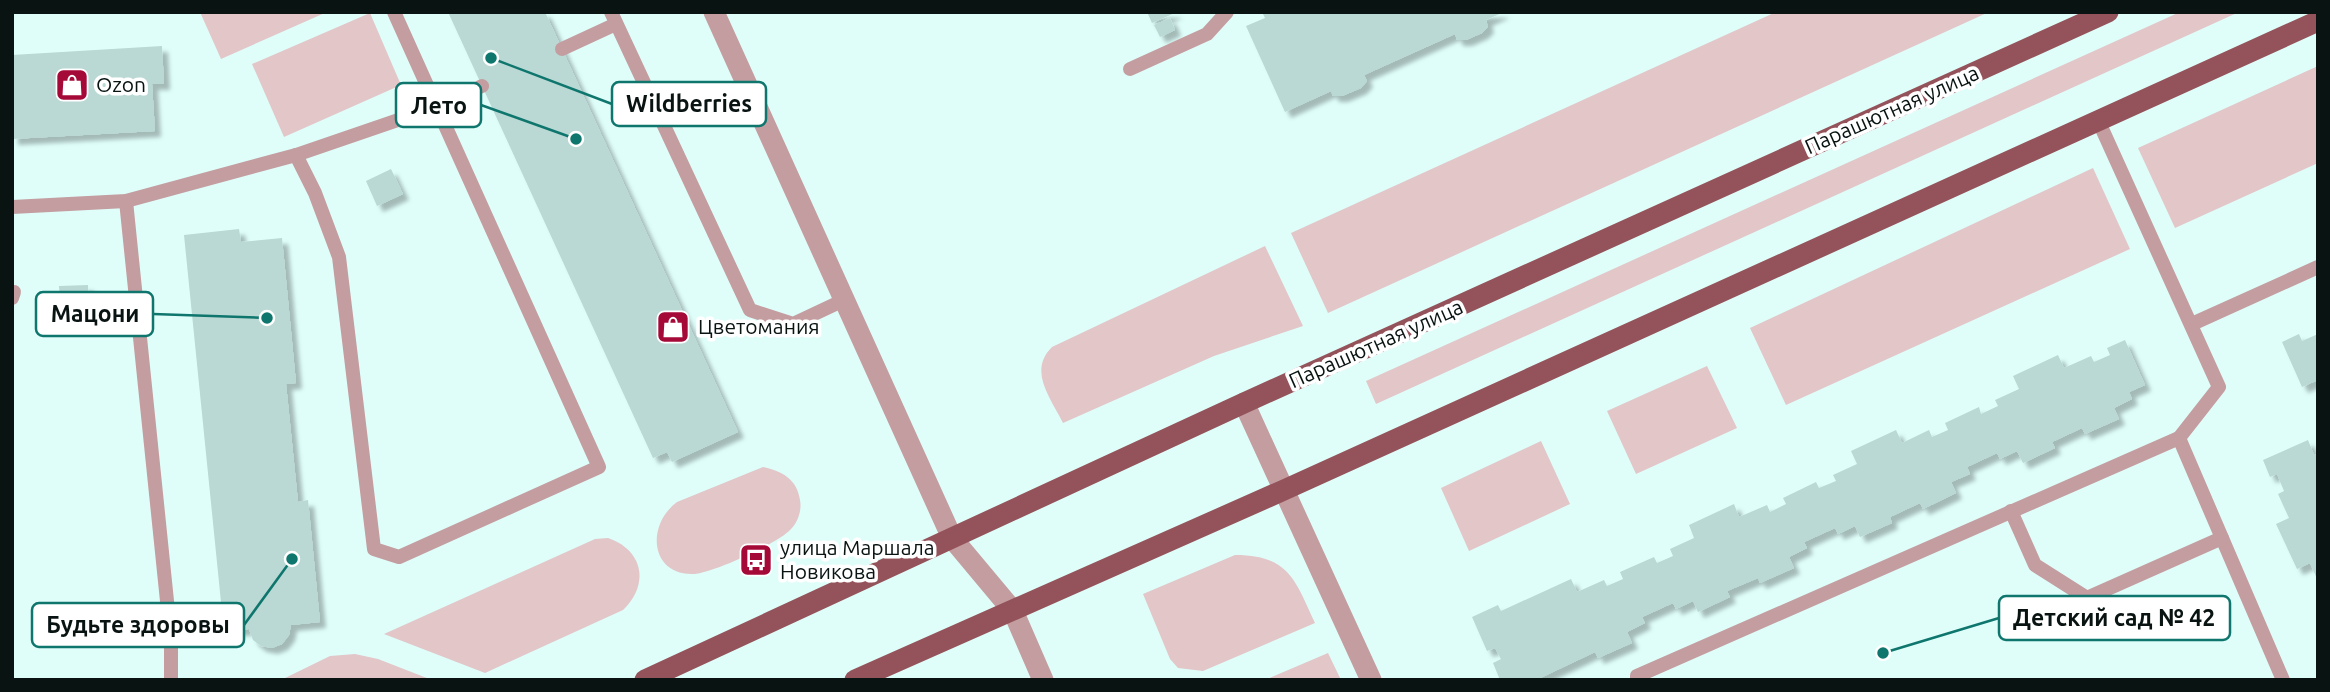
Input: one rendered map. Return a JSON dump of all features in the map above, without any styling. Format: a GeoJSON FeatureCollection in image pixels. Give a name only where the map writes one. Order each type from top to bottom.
{"type":"FeatureCollection","features":[{"type":"Feature","properties":{"kind":"main road","name":"Парашютная улица"},"geometry":{"type":"LineString","coordinates":[[645,680],[1244,403],[2108,12]]}},
{"type":"Feature","properties":{"kind":"main road"},"geometry":{"type":"LineString","coordinates":[[855,680],[1284,490],[2318,21]]}},
{"type":"Feature","properties":{"kind":"street"},"geometry":{"type":"LineString","coordinates":[[713,12],[952,538],[1013,611],[1043,680]]}},
{"type":"Feature","properties":{"kind":"street"},"geometry":{"type":"LineString","coordinates":[[1244,403],[1371,680]]}},
{"type":"Feature","properties":{"kind":"lane"},"geometry":{"type":"LineString","coordinates":[[296,155],[315,193],[339,257],[374,550],[399,557],[599,467],[394,12]]}},
{"type":"Feature","properties":{"kind":"lane"},"geometry":{"type":"LineString","coordinates":[[1130,69],[1207,34],[1227,12]]}},
{"type":"Feature","properties":{"kind":"lane"},"geometry":{"type":"LineString","coordinates":[[562,49],[614,18],[750,310],[793,324],[844,300]]}},
{"type":"Feature","properties":{"kind":"lane"},"geometry":{"type":"LineString","coordinates":[[12,207],[126,201],[296,155],[436,107],[482,86]]}},
{"type":"Feature","properties":{"kind":"lane"},"geometry":{"type":"LineString","coordinates":[[1637,680],[1637,676],[2179,438],[2219,387],[2098,120]]}},
{"type":"Feature","properties":{"kind":"lane"},"geometry":{"type":"LineString","coordinates":[[126,201],[171,640],[171,680]]}},
{"type":"Feature","properties":{"kind":"lane"},"geometry":{"type":"LineString","coordinates":[[2192,324],[2318,267]]}},
{"type":"Feature","properties":{"kind":"lane"},"geometry":{"type":"LineString","coordinates":[[2179,438],[2283,680]]}},
{"type":"Feature","properties":{"kind":"lane"},"geometry":{"type":"LineString","coordinates":[[2011,511],[2035,565],[2087,598],[2222,538]]}},
{"type":"Feature","properties":{"kind":"shaded area"},"geometry":{"type":"Polygon","coordinates":[[[200,12],[327,12],[221,59],[200,12]]]}},
{"type":"Feature","properties":{"kind":"shaded area"},"geometry":{"type":"Polygon","coordinates":[[[1776,12],[1989,12],[1328,313],[1291,233],[1776,12]]]}},
{"type":"Feature","properties":{"kind":"shaded area"},"geometry":{"type":"Polygon","coordinates":[[[2180,12],[2239,12],[1376,404],[1366,381],[2180,12]]]}},
{"type":"Feature","properties":{"kind":"shaded area"},"geometry":{"type":"Polygon","coordinates":[[[370,13],[401,85],[284,137],[252,64],[370,13]]]}},
{"type":"Feature","properties":{"kind":"shaded area"},"geometry":{"type":"Polygon","coordinates":[[[2318,66],[2318,163],[2175,228],[2138,148],[2318,66]]]}},
{"type":"Feature","properties":{"kind":"shaded area"},"geometry":{"type":"Polygon","coordinates":[[[2093,168],[2130,249],[1786,405],[1750,328],[2093,168]]]}},
{"type":"Feature","properties":{"kind":"shaded area"},"geometry":{"type":"Polygon","coordinates":[[[1265,246],[1303,326],[1214,356],[1063,423],[1047,394],[1042,375],[1045,356],[1052,347],[1265,246]]]}},
{"type":"Feature","properties":{"kind":"shaded area"},"geometry":{"type":"Polygon","coordinates":[[[1707,366],[1737,428],[1636,474],[1607,411],[1707,366]]]}},
{"type":"Feature","properties":{"kind":"shaded area"},"geometry":{"type":"Polygon","coordinates":[[[1541,441],[1570,504],[1469,551],[1441,488],[1541,441]]]}},
{"type":"Feature","properties":{"kind":"shaded area"},"geometry":{"type":"Polygon","coordinates":[[[763,467],[788,477],[796,487],[800,508],[791,529],[760,549],[703,572],[680,572],[669,567],[657,548],[660,524],[667,512],[677,502],[763,467]]]}},
{"type":"Feature","properties":{"kind":"shaded area"},"geometry":{"type":"Polygon","coordinates":[[[608,538],[629,551],[639,569],[637,589],[623,610],[485,673],[384,634],[595,539],[608,538]]]}},
{"type":"Feature","properties":{"kind":"shaded area"},"geometry":{"type":"Polygon","coordinates":[[[1235,555],[1253,556],[1279,565],[1302,594],[1315,623],[1203,671],[1178,668],[1170,659],[1143,594],[1235,555]]]}},
{"type":"Feature","properties":{"kind":"shaded area"},"geometry":{"type":"Polygon","coordinates":[[[1328,653],[1341,680],[1265,680],[1328,653]]]}},
{"type":"Feature","properties":{"kind":"shaded area"},"geometry":{"type":"Polygon","coordinates":[[[355,654],[378,659],[432,680],[281,680],[330,656],[355,654]]]}},
{"type":"Feature","properties":{"kind":"building"},"geometry":{"type":"Polygon","coordinates":[[[448,12],[545,12],[738,432],[672,462],[667,452],[653,458],[448,12]]]}},
{"type":"Feature","properties":{"kind":"building"},"geometry":{"type":"Polygon","coordinates":[[[1147,12],[1177,12],[1152,23],[1147,12]]]}},
{"type":"Feature","properties":{"kind":"building"},"geometry":{"type":"Polygon","coordinates":[[[1262,12],[1504,12],[1486,20],[1488,27],[1482,33],[1466,40],[1457,40],[1455,34],[1364,75],[1367,81],[1361,88],[1342,96],[1333,96],[1331,91],[1285,112],[1246,26],[1265,18],[1262,12]]]}},
{"type":"Feature","properties":{"kind":"building"},"geometry":{"type":"Polygon","coordinates":[[[1170,18],[1175,30],[1160,37],[1154,25],[1170,18]]]}},
{"type":"Feature","properties":{"kind":"building"},"geometry":{"type":"Polygon","coordinates":[[[162,46],[164,84],[152,84],[155,131],[12,139],[12,55],[162,46]]]}},
{"type":"Feature","properties":{"kind":"building"},"geometry":{"type":"Polygon","coordinates":[[[391,169],[403,194],[377,206],[366,181],[391,169]]]}},
{"type":"Feature","properties":{"kind":"building"},"geometry":{"type":"Polygon","coordinates":[[[239,229],[241,242],[282,238],[296,383],[286,384],[298,502],[308,500],[320,622],[291,625],[289,635],[282,644],[272,648],[261,646],[253,640],[249,629],[224,632],[184,235],[239,229]]]}},
{"type":"Feature","properties":{"kind":"building"},"geometry":{"type":"Polygon","coordinates":[[[88,285],[89,313],[61,314],[59,286],[88,285]]]}},
{"type":"Feature","properties":{"kind":"building"},"geometry":{"type":"Polygon","coordinates":[[[2299,334],[2302,341],[2318,334],[2318,380],[2302,387],[2282,342],[2299,334]]]}},
{"type":"Feature","properties":{"kind":"building"},"geometry":{"type":"Polygon","coordinates":[[[2125,340],[2145,385],[2129,392],[2132,399],[2114,408],[2119,419],[2085,434],[2082,428],[2052,442],[2055,448],[2023,463],[2017,451],[2000,459],[1997,453],[1967,467],[1970,474],[1951,482],[1956,493],[1923,509],[1920,503],[1890,517],[1892,523],[1860,537],[1855,526],[1838,534],[1835,528],[1804,542],[1807,548],[1789,557],[1794,568],[1760,583],[1758,578],[1727,591],[1730,597],[1698,612],[1693,601],[1676,609],[1673,603],[1642,617],[1645,623],[1627,632],[1632,643],[1598,658],[1595,652],[1536,680],[1500,680],[1493,663],[1501,659],[1495,648],[1487,651],[1472,617],[1498,605],[1501,611],[1571,579],[1577,592],[1604,580],[1607,586],[1623,579],[1620,572],[1654,557],[1657,563],[1673,556],[1670,549],[1694,538],[1689,525],[1734,504],[1739,517],[1767,505],[1770,512],[1786,504],[1783,498],[1816,482],[1819,488],[1836,481],[1833,475],[1857,464],[1851,451],[1896,430],[1902,443],[1929,430],[1932,437],[1948,430],[1945,423],[1979,407],[1981,414],[1998,406],[1995,400],[2019,389],[2013,376],[2058,355],[2064,368],[2091,356],[2094,362],[2110,355],[2107,348],[2125,340]]]}},
{"type":"Feature","properties":{"kind":"building"},"geometry":{"type":"Polygon","coordinates":[[[2308,440],[2314,455],[2318,454],[2318,581],[2310,563],[2297,569],[2276,524],[2289,518],[2278,494],[2284,491],[2277,474],[2270,477],[2263,460],[2308,440]]]}},
{"type":"Feature","properties":{"kind":"place","name":"Wildberries"},"geometry":{"type":"Point","coordinates":[491,58]}},
{"type":"Feature","properties":{"kind":"place","name":"Ozon"},"geometry":{"type":"Point","coordinates":[72,85]}},
{"type":"Feature","properties":{"kind":"place","name":"Лето"},"geometry":{"type":"Point","coordinates":[576,139]}},
{"type":"Feature","properties":{"kind":"place","name":"Мацони"},"geometry":{"type":"Point","coordinates":[267,318]}},
{"type":"Feature","properties":{"kind":"place","name":"Цветомания"},"geometry":{"type":"Point","coordinates":[673,327]}},
{"type":"Feature","properties":{"kind":"place","name":"Будьте здоровы"},"geometry":{"type":"Point","coordinates":[292,559]}},
{"type":"Feature","properties":{"kind":"place","name":"улица Маршала Новикова"},"geometry":{"type":"Point","coordinates":[756,560]}},
{"type":"Feature","properties":{"kind":"place","name":"Детский сад № 42"},"geometry":{"type":"Point","coordinates":[1883,653]}}]}
